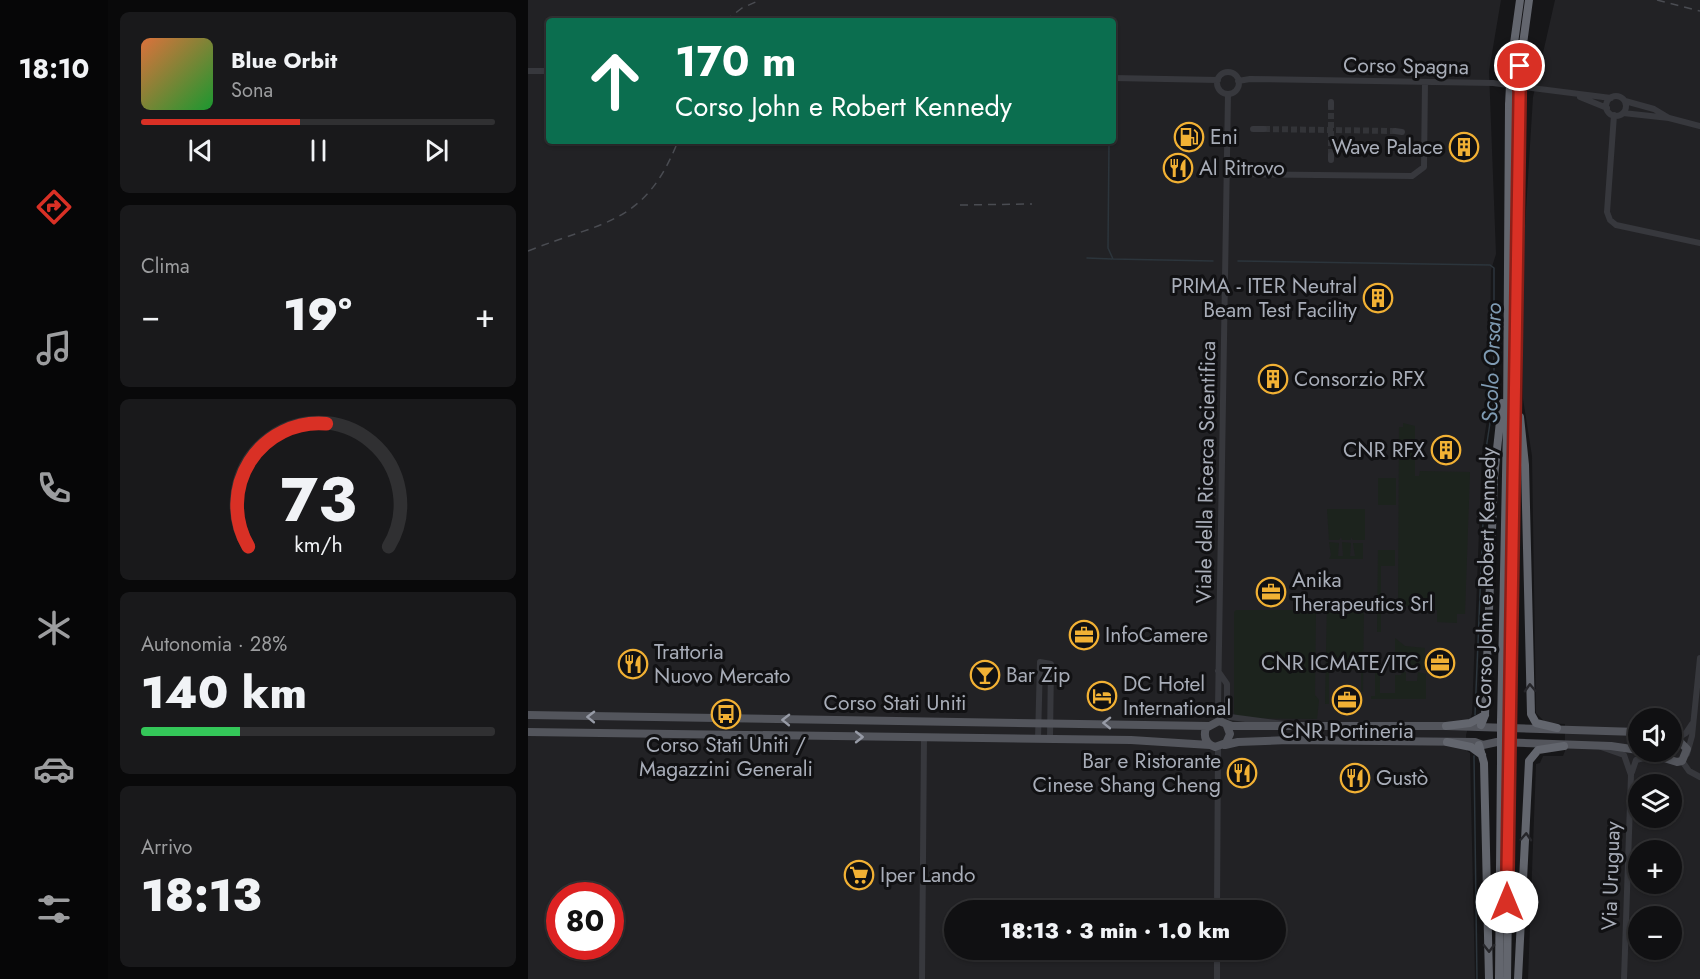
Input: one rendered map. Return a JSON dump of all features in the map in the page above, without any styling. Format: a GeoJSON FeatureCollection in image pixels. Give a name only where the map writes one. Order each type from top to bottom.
{"type":"FeatureCollection","features":[{"type":"Feature","properties":{"kind":"highway","name":"Corso John e Robert Kennedy"},"geometry":{"type":"LineString","coordinates":[[1505,761],[1503,723],[1507,353],[1513,105],[1520,0]]}},
{"type":"Feature","properties":{"kind":"highway","name":"Corso John e Robert Kennedy"},"geometry":{"type":"LineString","coordinates":[[1515,65],[1529,0]]}},
{"type":"Feature","properties":{"kind":"highway","name":"Corso John e Robert Kennedy"},"geometry":{"type":"LineString","coordinates":[[1503,723],[1516,376],[1513,105]]}},
{"type":"Feature","properties":{"kind":"highway"},"geometry":{"type":"LineString","coordinates":[[1479,726],[1485,715],[1494,477],[1507,353]]}},
{"type":"Feature","properties":{"kind":"highway"},"geometry":{"type":"LineString","coordinates":[[1516,376],[1524,465],[1531,714],[1536,723],[1557,728]]}},
{"type":"Feature","properties":{"kind":"highway"},"geometry":{"type":"LineString","coordinates":[[1446,726],[1470,723],[1485,715]]}},
{"type":"Feature","properties":{"kind":"highway"},"geometry":{"type":"LineString","coordinates":[[1447,742],[1471,747],[1484,756]]}},
{"type":"Feature","properties":{"kind":"highway"},"geometry":{"type":"LineString","coordinates":[[1480,744],[1484,756],[1490,979]]}},
{"type":"Feature","properties":{"kind":"highway"},"geometry":{"type":"LineString","coordinates":[[1518,979],[1530,761],[1538,750],[1564,746]]}},
{"type":"Feature","properties":{"kind":"highway"},"geometry":{"type":"LineString","coordinates":[[1499,979],[1505,761]]}},
{"type":"Feature","properties":{"kind":"highway"},"geometry":{"type":"LineString","coordinates":[[1505,761],[1507,979]]}},
{"type":"Feature","properties":{"kind":"main road","name":"Corso Stati Uniti"},"geometry":{"type":"LineString","coordinates":[[528,715],[1224,724]]}},
{"type":"Feature","properties":{"kind":"main road"},"geometry":{"type":"LineString","coordinates":[[1210,724],[1205,737],[1217,746],[1230,735],[1224,724],[1479,726],[1503,723],[1628,732]]}},
{"type":"Feature","properties":{"kind":"main road"},"geometry":{"type":"LineString","coordinates":[[1479,726],[1472,735],[1480,744]]}},
{"type":"Feature","properties":{"kind":"main road","name":"Corso Stati Uniti"},"geometry":{"type":"LineString","coordinates":[[528,732],[1050,739],[1217,746],[1238,742],[1288,740],[1480,744],[1497,742],[1564,746]]}},
{"type":"Feature","properties":{"kind":"main road"},"geometry":{"type":"LineString","coordinates":[[1682,744],[1685,760],[1682,761]]}},
{"type":"Feature","properties":{"kind":"main road"},"geometry":{"type":"LineString","coordinates":[[1564,746],[1628,749]]}},
{"type":"Feature","properties":{"kind":"street"},"geometry":{"type":"LineString","coordinates":[[528,70],[546,71]]}},
{"type":"Feature","properties":{"kind":"street","name":"Corso Spagna"},"geometry":{"type":"LineString","coordinates":[[1116,78],[1218,80],[1227,73],[1233,74],[1238,81],[1250,79],[1493,83],[1611,98],[1617,96],[1625,102],[1654,109],[1669,118]]}},
{"type":"Feature","properties":{"kind":"street"},"geometry":{"type":"LineString","coordinates":[[1218,80],[1220,90],[1228,94],[1235,91],[1238,81]]}},
{"type":"Feature","properties":{"kind":"street"},"geometry":{"type":"LineString","coordinates":[[1226,174],[1412,176],[1424,167],[1425,82]]}},
{"type":"Feature","properties":{"kind":"street","name":"Viale della Ricerca Scientifica"},"geometry":{"type":"LineString","coordinates":[[1224,724],[1218,708],[1218,670],[1228,94]]}},
{"type":"Feature","properties":{"kind":"street","name":"Corso Spagna"},"geometry":{"type":"LineString","coordinates":[[1574,94],[1606,108],[1614,115],[1623,113],[1669,118],[1700,126]]}},
{"type":"Feature","properties":{"kind":"street"},"geometry":{"type":"LineString","coordinates":[[1606,108],[1611,98]]}},
{"type":"Feature","properties":{"kind":"street"},"geometry":{"type":"LineString","coordinates":[[1623,113],[1625,102]]}},
{"type":"Feature","properties":{"kind":"street"},"geometry":{"type":"LineString","coordinates":[[1614,115],[1607,212],[1610,220],[1616,225],[1700,243]]}},
{"type":"Feature","properties":{"kind":"street"},"geometry":{"type":"LineString","coordinates":[[1252,129],[1264,129]]}},
{"type":"Feature","properties":{"kind":"street"},"geometry":{"type":"LineString","coordinates":[[1700,658],[1690,749],[1685,760],[1700,777]]}},
{"type":"Feature","properties":{"kind":"street"},"geometry":{"type":"LineString","coordinates":[[1038,739],[1040,662],[1051,663],[1050,739]]}},
{"type":"Feature","properties":{"kind":"street"},"geometry":{"type":"LineString","coordinates":[[1218,670],[1227,684],[1227,712],[1230,717],[1286,724]]}},
{"type":"Feature","properties":{"kind":"street","name":"Viale della Ricerca Scientifica"},"geometry":{"type":"LineString","coordinates":[[1210,724],[1218,708]]}},
{"type":"Feature","properties":{"kind":"street"},"geometry":{"type":"LineString","coordinates":[[751,736],[752,719]]}},
{"type":"Feature","properties":{"kind":"street"},"geometry":{"type":"LineString","coordinates":[[1682,735],[1686,733],[1692,723]]}},
{"type":"Feature","properties":{"kind":"street"},"geometry":{"type":"LineString","coordinates":[[1367,725],[1367,741]]}},
{"type":"Feature","properties":{"kind":"street","name":"Corso Stati Uniti"},"geometry":{"type":"LineString","coordinates":[[922,979],[924,737]]}},
{"type":"Feature","properties":{"kind":"street"},"geometry":{"type":"LineString","coordinates":[[1217,746],[1217,900]]}},
{"type":"Feature","properties":{"kind":"street"},"geometry":{"type":"LineString","coordinates":[[1601,747],[1624,755],[1631,774]]}},
{"type":"Feature","properties":{"kind":"street","name":"Via Uruguay"},"geometry":{"type":"LineString","coordinates":[[1624,979],[1629,828]]}},
{"type":"Feature","properties":{"kind":"street"},"geometry":{"type":"LineString","coordinates":[[1217,960],[1217,979]]}},
{"type":"Feature","properties":{"kind":"shaded area"},"geometry":{"type":"Polygon","coordinates":[[[528,0],[1501,0],[1489,71],[1496,254],[1491,270],[1489,406],[1482,453],[1472,713],[1466,735],[1467,751],[1470,753],[1475,979],[528,979],[528,0]]]}},
{"type":"Feature","properties":{"kind":"shaded area"},"geometry":{"type":"Polygon","coordinates":[[[1555,0],[1700,0],[1700,979],[1528,979],[1536,764],[1540,763],[1543,756],[1563,756],[1565,724],[1546,723],[1536,713],[1532,456],[1523,399],[1523,258],[1533,97],[1555,0]]]}},
{"type":"Feature","properties":{"kind":"shaded area"},"geometry":{"type":"Polygon","coordinates":[[[1403,423],[1415,426],[1415,476],[1419,476],[1420,471],[1470,472],[1465,614],[1457,614],[1457,623],[1437,622],[1437,610],[1398,606],[1399,427],[1403,427],[1403,423]]]}},
{"type":"Feature","properties":{"kind":"shaded area"},"geometry":{"type":"Polygon","coordinates":[[[1378,478],[1396,478],[1396,505],[1378,505],[1378,478]]]}},
{"type":"Feature","properties":{"kind":"shaded area"},"geometry":{"type":"Polygon","coordinates":[[[1327,509],[1365,509],[1365,540],[1353,540],[1351,537],[1351,540],[1342,540],[1341,537],[1339,540],[1329,540],[1327,509]]]}},
{"type":"Feature","properties":{"kind":"shaded area"},"geometry":{"type":"Polygon","coordinates":[[[1329,542],[1339,543],[1338,556],[1343,556],[1342,542],[1351,543],[1350,556],[1355,556],[1353,543],[1363,543],[1363,559],[1329,559],[1331,555],[1329,542]]]}},
{"type":"Feature","properties":{"kind":"shaded area"},"geometry":{"type":"Polygon","coordinates":[[[1378,550],[1395,550],[1395,566],[1381,566],[1381,632],[1377,632],[1378,550]]]}},
{"type":"Feature","properties":{"kind":"shaded area"},"geometry":{"type":"Polygon","coordinates":[[[1327,600],[1364,601],[1363,692],[1361,691],[1361,670],[1329,669],[1329,704],[1325,704],[1327,600]]]}},
{"type":"Feature","properties":{"kind":"shaded area"},"geometry":{"type":"Polygon","coordinates":[[[1236,610],[1316,610],[1315,695],[1319,700],[1317,719],[1238,718],[1234,713],[1234,612],[1236,610]]]}},
{"type":"Feature","properties":{"kind":"shaded area"},"geometry":{"type":"Polygon","coordinates":[[[1395,638],[1405,646],[1425,648],[1425,670],[1395,669],[1395,638]]]}},
{"type":"Feature","properties":{"kind":"shaded area"},"geometry":{"type":"Polygon","coordinates":[[[1375,672],[1380,672],[1380,693],[1395,693],[1395,675],[1401,675],[1402,672],[1406,672],[1406,681],[1417,681],[1418,672],[1426,674],[1426,699],[1371,699],[1371,696],[1375,696],[1375,672]]]}},
{"type":"Feature","properties":{"kind":"waterway","name":"Scolo Orsaro"},"geometry":{"type":"LineString","coordinates":[[1109,144],[1108,248],[1113,259],[1213,261]]}},
{"type":"Feature","properties":{"kind":"waterway"},"geometry":{"type":"LineString","coordinates":[[1087,258],[1112,259]]}},
{"type":"Feature","properties":{"kind":"waterway","name":"Scolo Orsaro"},"geometry":{"type":"LineString","coordinates":[[1238,261],[1490,265],[1494,268],[1494,397],[1486,449],[1475,715]]}},
{"type":"Feature","properties":{"kind":"waterway","name":"Scolo Orsaro"},"geometry":{"type":"LineString","coordinates":[[1474,756],[1477,979]]}},
{"type":"Feature","properties":{"kind":"tunnel"},"geometry":{"type":"LineString","coordinates":[[1331,107],[1331,155]]}},
{"type":"Feature","properties":{"kind":"tunnel"},"geometry":{"type":"LineString","coordinates":[[1264,129],[1395,131]]}},
{"type":"Feature","properties":{"kind":"railway"},"geometry":{"type":"LineString","coordinates":[[729,18],[742,8],[760,0]]}},
{"type":"Feature","properties":{"kind":"railway"},"geometry":{"type":"LineString","coordinates":[[1657,0],[1700,11]]}},
{"type":"Feature","properties":{"kind":"railway"},"geometry":{"type":"LineString","coordinates":[[528,251],[600,225],[636,205],[665,169],[677,144]]}},
{"type":"Feature","properties":{"kind":"railway"},"geometry":{"type":"LineString","coordinates":[[960,205],[1032,204]]}},
{"type":"Feature","properties":{"kind":"place","name":"Eni"},"geometry":{"type":"Point","coordinates":[1189,137]}},
{"type":"Feature","properties":{"kind":"place","name":"Wave Palace"},"geometry":{"type":"Point","coordinates":[1464,147]}},
{"type":"Feature","properties":{"kind":"place","name":"Al Ritrovo"},"geometry":{"type":"Point","coordinates":[1178,168]}},
{"type":"Feature","properties":{"kind":"place","name":"PRIMA - ITER Neutral Beam Test Facility"},"geometry":{"type":"Point","coordinates":[1378,298]}},
{"type":"Feature","properties":{"kind":"place","name":"Consorzio RFX"},"geometry":{"type":"Point","coordinates":[1273,379]}},
{"type":"Feature","properties":{"kind":"place","name":"CNR RFX"},"geometry":{"type":"Point","coordinates":[1446,450]}},
{"type":"Feature","properties":{"kind":"place","name":"Anika Therapeutics Srl"},"geometry":{"type":"Point","coordinates":[1271,592]}},
{"type":"Feature","properties":{"kind":"place","name":"InfoCamere"},"geometry":{"type":"Point","coordinates":[1084,635]}},
{"type":"Feature","properties":{"kind":"place","name":"CNR ICMATE/ITC"},"geometry":{"type":"Point","coordinates":[1440,663]}},
{"type":"Feature","properties":{"kind":"place","name":"Trattoria Nuovo Mercato"},"geometry":{"type":"Point","coordinates":[633,664]}},
{"type":"Feature","properties":{"kind":"place","name":"Bar Zip"},"geometry":{"type":"Point","coordinates":[985,675]}},
{"type":"Feature","properties":{"kind":"place","name":"DC Hotel International"},"geometry":{"type":"Point","coordinates":[1102,696]}},
{"type":"Feature","properties":{"kind":"place","name":"CNR Portineria"},"geometry":{"type":"Point","coordinates":[1347,700]}},
{"type":"Feature","properties":{"kind":"place","name":"Corso Stati Uniti / Magazzini Generali"},"geometry":{"type":"Point","coordinates":[726,714]}},
{"type":"Feature","properties":{"kind":"place","name":"Bar e Ristorante Cinese Shang Cheng"},"geometry":{"type":"Point","coordinates":[1242,773]}},
{"type":"Feature","properties":{"kind":"place","name":"Gustò"},"geometry":{"type":"Point","coordinates":[1355,778]}},
{"type":"Feature","properties":{"kind":"place","name":"Iper Lando"},"geometry":{"type":"Point","coordinates":[859,875]}},
{"type":"Feature","properties":{"kind":"route"},"geometry":{"type":"LineString","coordinates":[[1507,902],[1516,376],[1517,106],[1520,66]]}}]}
